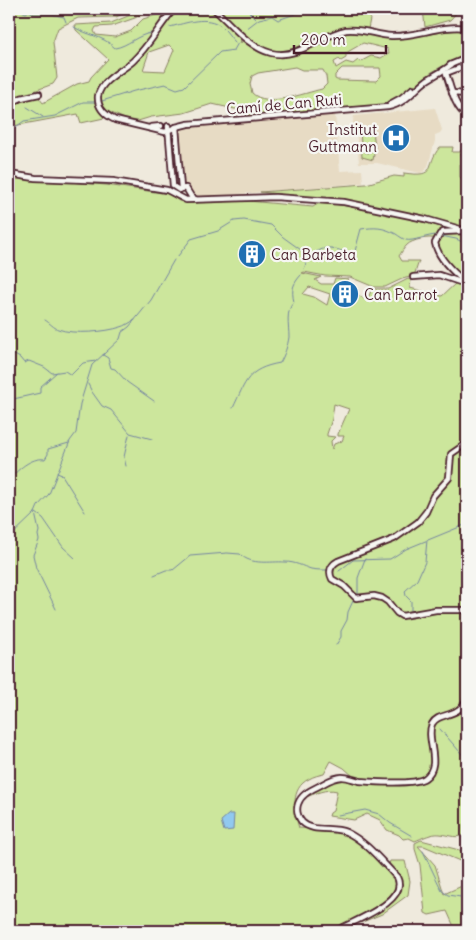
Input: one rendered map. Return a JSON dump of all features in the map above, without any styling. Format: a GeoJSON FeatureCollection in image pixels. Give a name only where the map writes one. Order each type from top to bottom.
{"type":"FeatureCollection","features":[{"type":"Feature","properties":{"kind":"street"},"geometry":{"type":"LineString","coordinates":[[174,9],[134,60],[103,86],[98,97],[101,108],[108,116],[142,127],[165,130],[173,184],[181,197],[186,200],[197,200],[275,196],[344,202],[425,219],[466,232]]}},
{"type":"Feature","properties":{"kind":"street"},"geometry":{"type":"LineString","coordinates":[[214,9],[257,47],[269,53],[279,54],[297,52],[347,30],[400,35],[452,27],[467,28]]}},
{"type":"Feature","properties":{"kind":"street","name":"Camí de Can Ruti"},"geometry":{"type":"LineString","coordinates":[[394,103],[434,72],[467,58]]}},
{"type":"Feature","properties":{"kind":"street","name":"Camí de Can Ruti"},"geometry":{"type":"LineString","coordinates":[[424,82],[451,65]]}},
{"type":"Feature","properties":{"kind":"street"},"geometry":{"type":"LineString","coordinates":[[467,65],[446,73],[452,93],[463,114],[467,115]]}},
{"type":"Feature","properties":{"kind":"street","name":"Camí de Can Ruti"},"geometry":{"type":"LineString","coordinates":[[165,130],[170,124],[188,124],[397,105],[405,100],[434,72]]}},
{"type":"Feature","properties":{"kind":"street","name":"Camí de Can Ruti"},"geometry":{"type":"LineString","coordinates":[[382,107],[405,100],[415,87]]}},
{"type":"Feature","properties":{"kind":"street"},"geometry":{"type":"LineString","coordinates":[[452,93],[467,94]]}},
{"type":"Feature","properties":{"kind":"street"},"geometry":{"type":"LineString","coordinates":[[9,104],[21,98],[39,94]]}},
{"type":"Feature","properties":{"kind":"street","name":"Camí de Can Ruti"},"geometry":{"type":"LineString","coordinates":[[165,130],[188,124]]}},
{"type":"Feature","properties":{"kind":"street"},"geometry":{"type":"LineString","coordinates":[[175,190],[176,127]]}},
{"type":"Feature","properties":{"kind":"street"},"geometry":{"type":"LineString","coordinates":[[9,174],[30,177],[113,181],[175,190],[186,188],[192,198],[197,200]]}},
{"type":"Feature","properties":{"kind":"street"},"geometry":{"type":"LineString","coordinates":[[181,197],[186,198],[189,192]]}},
{"type":"Feature","properties":{"kind":"street"},"geometry":{"type":"LineString","coordinates":[[413,277],[439,275],[460,282],[466,280],[438,253],[436,243],[439,236],[448,231],[466,232]]}},
{"type":"Feature","properties":{"kind":"street"},"geometry":{"type":"LineString","coordinates":[[467,443],[451,454],[449,478],[433,496],[426,512],[418,522],[394,539],[338,561],[332,566],[330,571],[332,579],[344,586],[356,598],[374,596],[382,598],[402,616],[436,610],[467,610]]}},
{"type":"Feature","properties":{"kind":"street"},"geometry":{"type":"LineString","coordinates":[[336,931],[390,901],[398,892],[399,882],[397,877],[357,838],[340,830],[311,827],[303,823],[298,814],[300,799],[312,789],[336,778],[384,782],[409,782],[425,778],[430,772],[434,758],[431,735],[432,724],[438,718],[460,709],[467,698]]}},
{"type":"Feature","properties":{"kind":"shaded area","name":"Institut Guttmann"},"geometry":{"type":"Polygon","coordinates":[[[435,108],[442,130],[435,135],[435,141],[425,171],[420,173],[377,163],[359,163],[356,129],[353,129],[354,116],[435,108]]]}},
{"type":"Feature","properties":{"kind":"shaded area"},"geometry":{"type":"Polygon","coordinates":[[[314,114],[335,114],[340,171],[362,170],[363,183],[194,198],[190,187],[183,186],[179,126],[314,114]]]}},
{"type":"Feature","properties":{"kind":"green space"},"geometry":{"type":"Polygon","coordinates":[[[9,9],[134,9],[116,17],[78,18],[58,28],[53,42],[57,78],[53,84],[34,91],[43,103],[77,84],[89,81],[108,59],[76,30],[75,25],[111,23],[145,9],[150,9],[135,18],[112,26],[96,27],[94,31],[96,35],[115,37],[131,31],[143,19],[159,14],[162,9],[209,9],[239,36],[241,43],[243,39],[252,47],[262,52],[280,56],[299,53],[337,36],[355,32],[402,38],[467,30],[467,54],[432,72],[405,94],[388,104],[250,117],[244,111],[212,104],[184,113],[151,117],[138,121],[125,119],[107,111],[104,118],[81,123],[78,114],[13,126],[9,137],[9,9]],[[363,43],[346,53],[346,58],[334,62],[336,68],[346,62],[353,64],[358,60],[360,62],[371,56],[381,58],[389,53],[388,49],[363,43]],[[169,45],[149,52],[143,70],[165,71],[174,50],[169,45]],[[295,67],[258,73],[252,76],[250,84],[252,93],[267,99],[296,96],[322,89],[327,84],[323,70],[302,70],[295,67]],[[342,68],[335,75],[337,80],[376,81],[381,76],[380,68],[342,68]]]}},
{"type":"Feature","properties":{"kind":"green space"},"geometry":{"type":"Polygon","coordinates":[[[218,9],[372,9],[368,29],[334,32],[295,48],[275,51],[255,42],[218,9]]]}},
{"type":"Feature","properties":{"kind":"green space"},"geometry":{"type":"Polygon","coordinates":[[[423,9],[460,9],[450,20],[425,27],[423,9]]]}},
{"type":"Feature","properties":{"kind":"green space"},"geometry":{"type":"Polygon","coordinates":[[[373,130],[375,148],[368,145],[364,149],[368,153],[375,149],[373,160],[362,157],[360,131],[373,130]]]}},
{"type":"Feature","properties":{"kind":"green space"},"geometry":{"type":"Polygon","coordinates":[[[440,147],[453,147],[452,152],[467,151],[460,155],[460,177],[467,185],[467,229],[417,215],[356,202],[260,192],[366,184],[394,176],[404,177],[404,173],[422,174],[429,169],[440,147]]]}},
{"type":"Feature","properties":{"kind":"green space"},"geometry":{"type":"Polygon","coordinates":[[[9,177],[106,185],[169,194],[179,201],[192,203],[237,200],[313,207],[321,202],[379,211],[458,231],[444,229],[436,239],[421,239],[407,245],[399,256],[402,261],[419,261],[414,276],[385,287],[374,287],[350,277],[302,273],[321,277],[315,280],[321,284],[333,284],[335,278],[349,279],[343,283],[367,300],[372,289],[388,289],[408,279],[411,280],[410,288],[442,296],[456,283],[466,283],[467,285],[467,833],[457,837],[434,834],[415,841],[409,838],[403,839],[399,835],[387,830],[380,820],[367,814],[354,820],[329,816],[333,811],[337,791],[324,791],[304,798],[327,783],[354,777],[344,768],[331,761],[324,774],[315,776],[303,783],[296,794],[295,808],[299,828],[338,832],[356,840],[371,853],[396,883],[396,889],[387,898],[353,920],[332,931],[9,931],[9,177]],[[309,287],[303,294],[314,297],[327,305],[330,294],[309,287]],[[334,404],[327,434],[327,436],[335,437],[331,441],[332,449],[334,444],[342,441],[344,436],[338,436],[338,434],[349,409],[334,404]]]}},
{"type":"Feature","properties":{"kind":"green space"},"geometry":{"type":"Polygon","coordinates":[[[446,232],[467,236],[466,279],[453,269],[437,246],[441,234],[446,232]]]}},
{"type":"Feature","properties":{"kind":"green space"},"geometry":{"type":"Polygon","coordinates":[[[421,840],[463,851],[467,864],[424,846],[418,846],[435,865],[444,894],[467,882],[467,931],[456,931],[447,911],[429,915],[425,913],[420,865],[415,849],[415,843],[421,840]]]}},
{"type":"Feature","properties":{"kind":"green space"},"geometry":{"type":"Polygon","coordinates":[[[390,861],[405,861],[410,881],[408,895],[382,914],[360,923],[358,922],[388,906],[396,900],[400,893],[401,884],[398,875],[389,864],[390,861]]]}},
{"type":"Feature","properties":{"kind":"water"},"geometry":{"type":"Polygon","coordinates":[[[229,814],[234,814],[233,830],[224,831],[221,821],[229,814]]]}},
{"type":"Feature","properties":{"kind":"waterway"},"geometry":{"type":"LineString","coordinates":[[17,9],[26,13],[29,11],[34,14],[51,14],[64,17],[66,22]]}},
{"type":"Feature","properties":{"kind":"waterway"},"geometry":{"type":"LineString","coordinates":[[246,9],[257,20]]}},
{"type":"Feature","properties":{"kind":"waterway"},"geometry":{"type":"LineString","coordinates":[[246,29],[259,19],[272,16],[278,20],[309,9]]}},
{"type":"Feature","properties":{"kind":"waterway"},"geometry":{"type":"LineString","coordinates":[[170,27],[189,22],[209,21],[221,26],[235,42]]}},
{"type":"Feature","properties":{"kind":"waterway"},"geometry":{"type":"LineString","coordinates":[[74,27],[105,40],[115,48],[151,33]]}},
{"type":"Feature","properties":{"kind":"waterway"},"geometry":{"type":"LineString","coordinates":[[102,101],[165,84],[177,89],[184,87],[220,52],[234,50],[238,43]]}},
{"type":"Feature","properties":{"kind":"waterway"},"geometry":{"type":"LineString","coordinates":[[9,132],[24,121],[55,116],[83,102],[95,102]]}},
{"type":"Feature","properties":{"kind":"waterway"},"geometry":{"type":"LineString","coordinates":[[27,107],[43,117]]}},
{"type":"Feature","properties":{"kind":"waterway"},"geometry":{"type":"LineString","coordinates":[[178,256],[191,239],[218,231],[234,221],[244,220],[271,225],[283,237],[308,255],[328,248],[346,252],[355,251],[361,229],[383,229],[405,240],[437,235]]}},
{"type":"Feature","properties":{"kind":"waterway"},"geometry":{"type":"LineString","coordinates":[[441,236],[456,239],[467,244]]}},
{"type":"Feature","properties":{"kind":"waterway"},"geometry":{"type":"LineString","coordinates":[[304,269],[306,264],[305,257],[308,255]]}},
{"type":"Feature","properties":{"kind":"waterway"},"geometry":{"type":"LineString","coordinates":[[9,540],[35,513],[38,506],[49,494],[70,441],[76,433],[80,404],[92,365],[120,339],[122,332],[129,327],[151,300],[174,260]]}},
{"type":"Feature","properties":{"kind":"waterway"},"geometry":{"type":"LineString","coordinates":[[233,408],[245,383],[254,373],[280,363],[289,337],[288,314],[294,302],[293,287],[301,275]]}},
{"type":"Feature","properties":{"kind":"waterway"},"geometry":{"type":"LineString","coordinates":[[45,320],[55,328],[72,332],[115,329],[135,320]]}},
{"type":"Feature","properties":{"kind":"waterway"},"geometry":{"type":"LineString","coordinates":[[9,352],[20,358],[24,363],[29,361],[44,367],[52,373],[65,371],[71,375],[83,363],[96,361]]}},
{"type":"Feature","properties":{"kind":"waterway"},"geometry":{"type":"LineString","coordinates":[[103,355],[108,358],[111,368],[115,369],[127,382],[154,401]]}},
{"type":"Feature","properties":{"kind":"waterway"},"geometry":{"type":"LineString","coordinates":[[9,400],[40,393],[40,387],[57,372]]}},
{"type":"Feature","properties":{"kind":"waterway"},"geometry":{"type":"LineString","coordinates":[[88,384],[102,406],[111,410],[130,433],[152,439]]}},
{"type":"Feature","properties":{"kind":"waterway"},"geometry":{"type":"LineString","coordinates":[[126,466],[124,457],[129,435]]}},
{"type":"Feature","properties":{"kind":"waterway"},"geometry":{"type":"LineString","coordinates":[[9,480],[20,468],[30,462],[45,459],[48,449],[69,443]]}},
{"type":"Feature","properties":{"kind":"waterway"},"geometry":{"type":"LineString","coordinates":[[57,473],[62,475],[85,512]]}},
{"type":"Feature","properties":{"kind":"waterway"},"geometry":{"type":"LineString","coordinates":[[35,513],[39,540],[33,555],[36,568],[56,609]]}},
{"type":"Feature","properties":{"kind":"waterway"},"geometry":{"type":"LineString","coordinates":[[36,513],[43,518],[63,547],[75,558]]}},
{"type":"Feature","properties":{"kind":"waterway"},"geometry":{"type":"LineString","coordinates":[[339,571],[353,560],[390,559],[406,549],[467,524]]}},
{"type":"Feature","properties":{"kind":"waterway"},"geometry":{"type":"LineString","coordinates":[[411,610],[411,601],[406,596],[405,591],[417,580],[425,562],[427,540]]}},
{"type":"Feature","properties":{"kind":"waterway"},"geometry":{"type":"LineString","coordinates":[[154,575],[166,570],[173,570],[190,556],[227,553],[240,554],[255,562],[289,562],[311,569],[327,570]]}},
{"type":"Feature","properties":{"kind":"waterway"},"geometry":{"type":"LineString","coordinates":[[358,595],[358,578],[365,559]]}},
{"type":"Feature","properties":{"kind":"waterway"},"geometry":{"type":"LineString","coordinates":[[336,645],[341,637],[341,631],[353,601]]}},
{"type":"Feature","properties":{"kind":"waterway"},"geometry":{"type":"LineString","coordinates":[[440,729],[467,760]]}},
{"type":"Feature","properties":{"kind":"waterway"},"geometry":{"type":"LineString","coordinates":[[338,815],[365,810],[379,814],[412,836]]}},
{"type":"Feature","properties":{"kind":"waterway"},"geometry":{"type":"LineString","coordinates":[[423,851],[442,891],[448,895],[467,898]]}},
{"type":"Feature","properties":{"kind":"place","name":"Institut Guttmann"},"geometry":{"type":"Point","coordinates":[396,138]}},
{"type":"Feature","properties":{"kind":"place","name":"Can Barbeta"},"geometry":{"type":"Point","coordinates":[252,254]}},
{"type":"Feature","properties":{"kind":"place","name":"Can Parrot"},"geometry":{"type":"Point","coordinates":[345,294]}}]}
